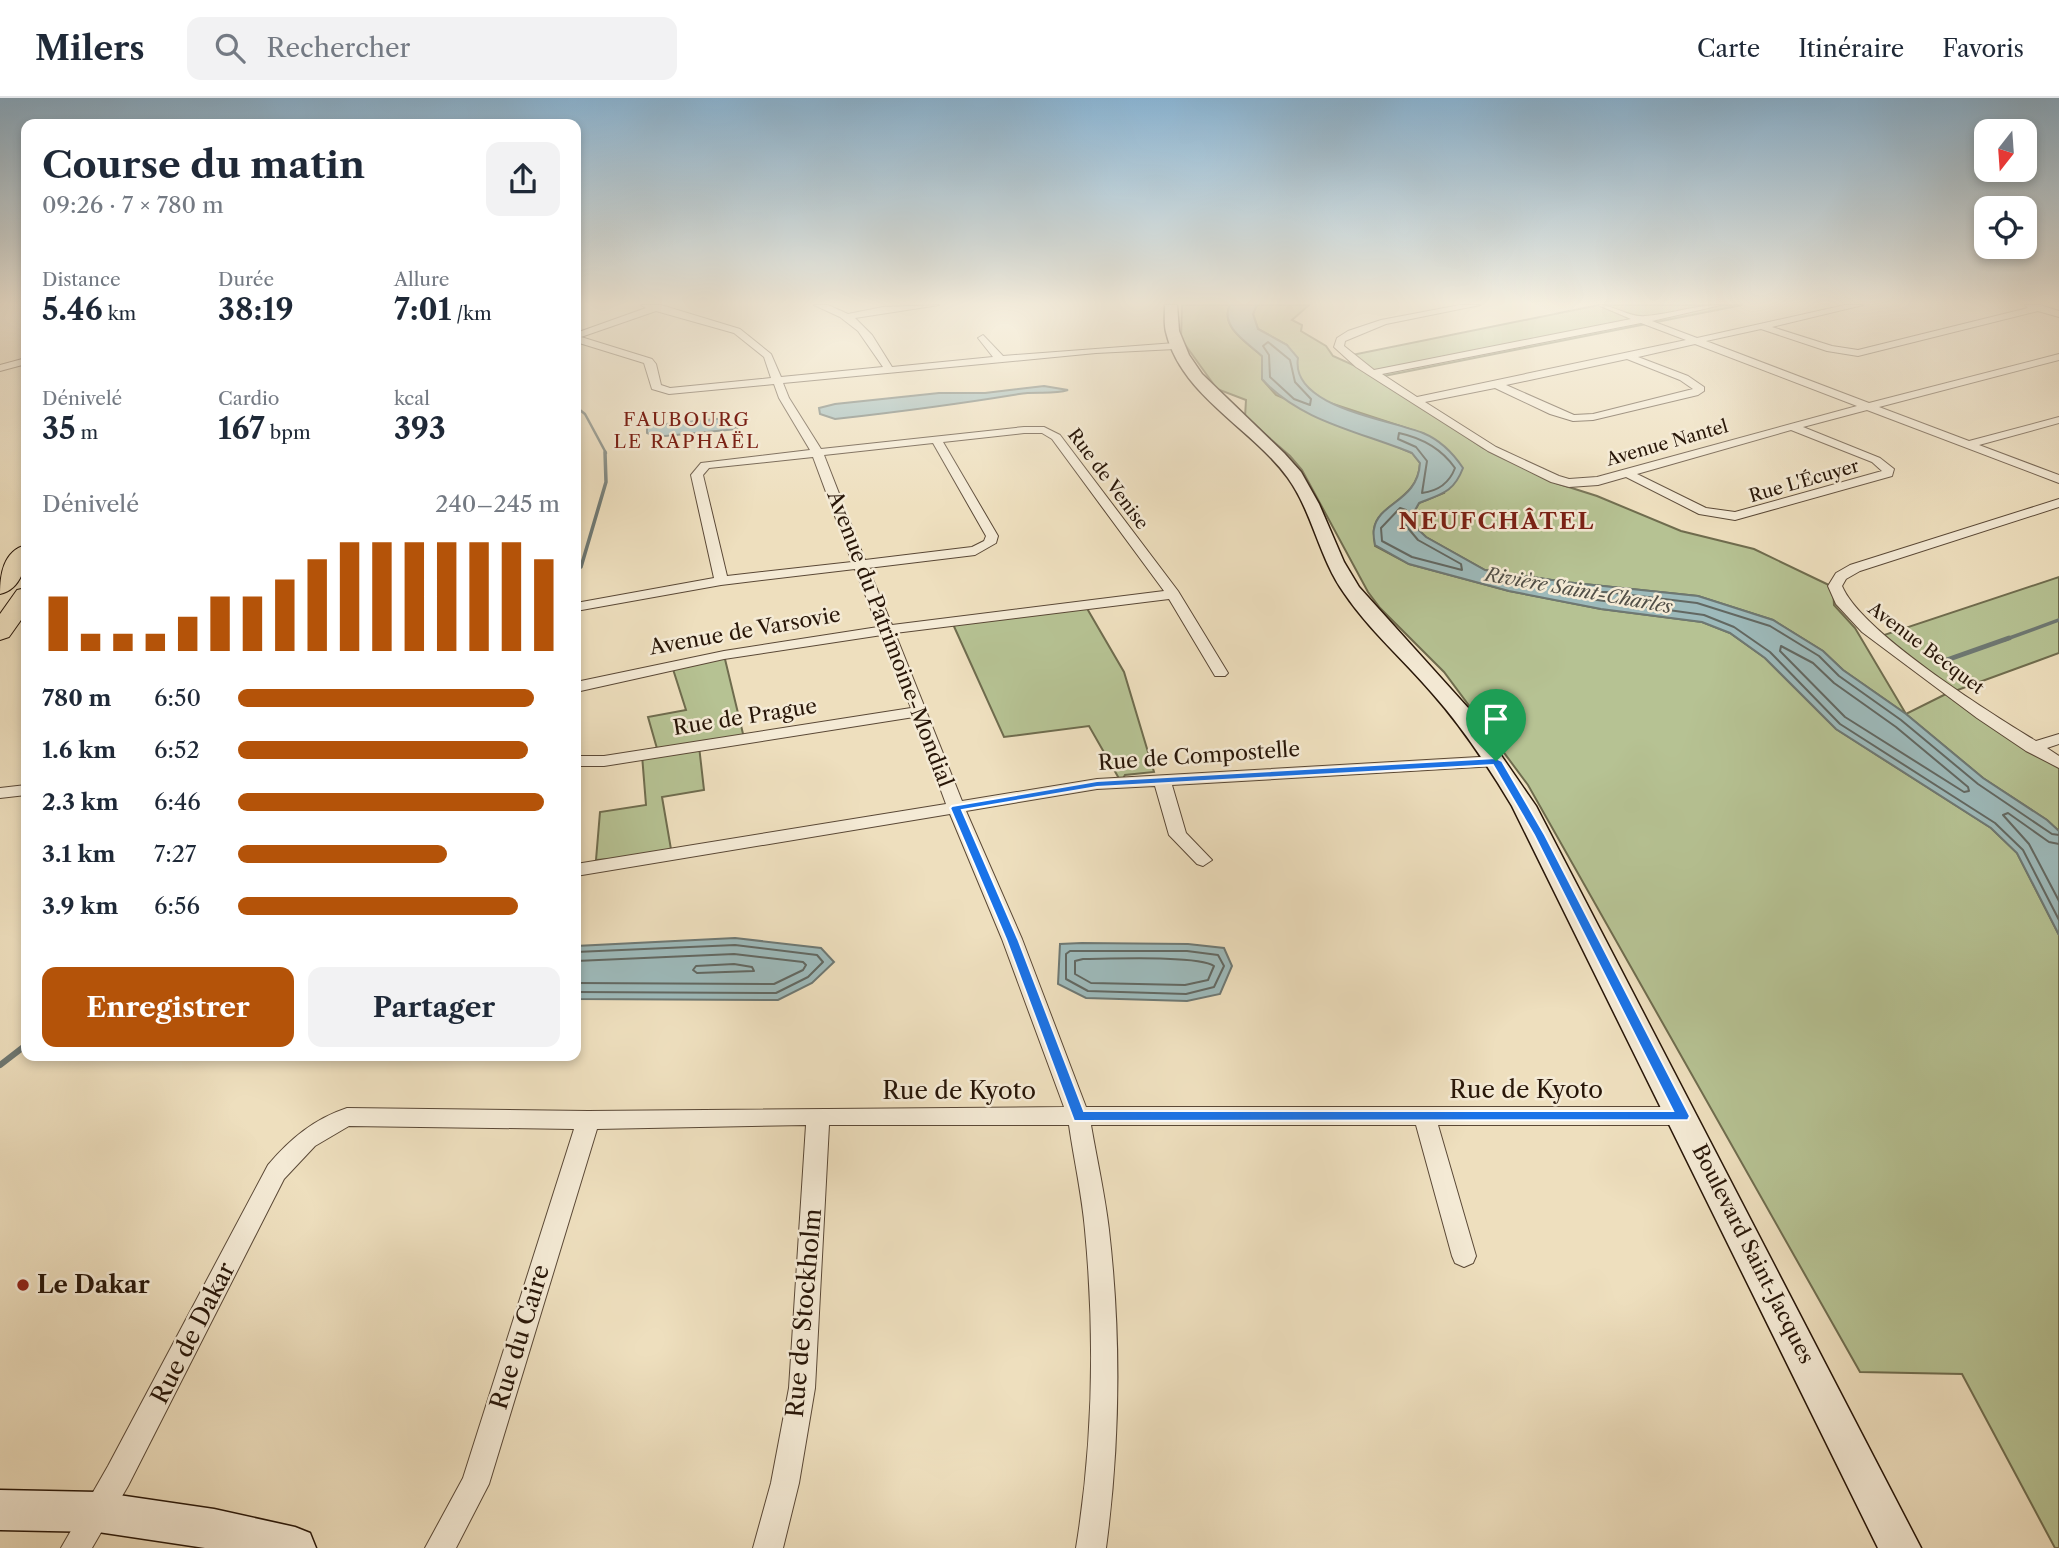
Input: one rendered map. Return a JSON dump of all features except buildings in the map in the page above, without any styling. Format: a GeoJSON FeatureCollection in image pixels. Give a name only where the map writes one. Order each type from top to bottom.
{"type":"FeatureCollection","features":[{"type":"Feature","properties":{"kind":"highway"},"geometry":{"type":"LineString","coordinates":[[0,587],[21,559]]}},
{"type":"Feature","properties":{"kind":"highway"},"geometry":{"type":"LineString","coordinates":[[0,632],[21,602]]}},
{"type":"Feature","properties":{"kind":"street"},"geometry":{"type":"LineString","coordinates":[[653,373],[656,387],[661,390],[683,391],[864,373]]}},
{"type":"Feature","properties":{"kind":"street","name":"Avenue du Patrimoine-Mondial"},"geometry":{"type":"LineString","coordinates":[[774,373],[790,408],[817,452],[956,808],[1012,939],[1079,1117],[1097,1229],[1104,1346],[1099,1494],[1091,1548]]}},
{"type":"Feature","properties":{"kind":"street","name":"Boulevard Saint-Jacques"},"geometry":{"type":"LineString","coordinates":[[1194,373],[1284,460],[1307,494],[1325,541],[1352,592],[1451,701],[1496,761],[1540,835],[1900,1548]]}},
{"type":"Feature","properties":{"kind":"street"},"geometry":{"type":"LineString","coordinates":[[1373,373],[1418,400],[1556,373]]}},
{"type":"Feature","properties":{"kind":"street"},"geometry":{"type":"LineString","coordinates":[[1497,385],[1554,412],[1573,418],[1593,417],[1694,393],[1700,389],[1695,383],[1670,373]]}},
{"type":"Feature","properties":{"kind":"street"},"geometry":{"type":"LineString","coordinates":[[1779,373],[2059,479]]}},
{"type":"Feature","properties":{"kind":"street","name":"Avenue Nantel"},"geometry":{"type":"LineString","coordinates":[[1418,400],[1492,449],[1543,474],[1569,483],[1598,481],[1793,425],[2000,373]]}},
{"type":"Feature","properties":{"kind":"street"},"geometry":{"type":"LineString","coordinates":[[1969,444],[2059,420]]}},
{"type":"Feature","properties":{"kind":"street","name":"Rue L'Écuyer"},"geometry":{"type":"LineString","coordinates":[[1627,473],[1703,511],[1735,516],[1888,473],[1888,469],[1877,460],[1793,425]]}},
{"type":"Feature","properties":{"kind":"street"},"geometry":{"type":"LineString","coordinates":[[2042,425],[2059,431]]}},
{"type":"Feature","properties":{"kind":"street","name":"Rue de Venise"},"geometry":{"type":"LineString","coordinates":[[721,582],[698,471],[705,465],[1024,430],[1051,433],[1193,623],[1220,673]]}},
{"type":"Feature","properties":{"kind":"street"},"geometry":{"type":"LineString","coordinates":[[581,606],[721,582],[975,551],[990,544],[992,536],[936,439]]}},
{"type":"Feature","properties":{"kind":"street","name":"Avenue Becquet"},"geometry":{"type":"LineString","coordinates":[[2032,748],[1867,629],[1841,601],[1835,586],[1841,576],[1854,568],[2059,503]]}},
{"type":"Feature","properties":{"kind":"street","name":"Avenue de Varsovie"},"geometry":{"type":"LineString","coordinates":[[581,686],[724,655],[888,630],[1172,594]]}},
{"type":"Feature","properties":{"kind":"street","name":"Rue de Prague"},"geometry":{"type":"LineString","coordinates":[[581,761],[604,761],[920,711]]}},
{"type":"Feature","properties":{"kind":"street"},"geometry":{"type":"LineString","coordinates":[[2032,748],[2059,739]]}},
{"type":"Feature","properties":{"kind":"street"},"geometry":{"type":"LineString","coordinates":[[2032,748],[2059,763]]}},
{"type":"Feature","properties":{"kind":"street","name":"Rue de Compostelle"},"geometry":{"type":"LineString","coordinates":[[581,869],[1097,784],[1496,761]]}},
{"type":"Feature","properties":{"kind":"street"},"geometry":{"type":"LineString","coordinates":[[1162,779],[1178,835],[1203,860]]}},
{"type":"Feature","properties":{"kind":"street"},"geometry":{"type":"LineString","coordinates":[[0,793],[21,791]]}},
{"type":"Feature","properties":{"kind":"street","name":"Rue de Kyoto"},"geometry":{"type":"LineString","coordinates":[[321,1127],[347,1117],[375,1116],[588,1120],[818,1116],[1683,1116]]}},
{"type":"Feature","properties":{"kind":"street","name":"Rue de Stockholm"},"geometry":{"type":"LineString","coordinates":[[768,1548],[785,1483],[802,1388],[818,1116]]}},
{"type":"Feature","properties":{"kind":"street"},"geometry":{"type":"LineString","coordinates":[[1425,1117],[1464,1256]]}},
{"type":"Feature","properties":{"kind":"street","name":"Rue du Caire"},"geometry":{"type":"LineString","coordinates":[[440,1548],[475,1483],[588,1120]]}},
{"type":"Feature","properties":{"kind":"street","name":"Rue de Dakar"},"geometry":{"type":"LineString","coordinates":[[76,1548],[98,1512],[276,1172],[299,1143],[321,1127]]}},
{"type":"Feature","properties":{"kind":"street"},"geometry":{"type":"LineString","coordinates":[[0,1510],[98,1512],[214,1529],[295,1548]]}},
{"type":"Feature","properties":{"kind":"green space"},"geometry":{"type":"Polygon","coordinates":[[[1205,373],[1262,373],[1262,379],[1276,395],[1412,453],[1420,463],[1418,476],[1406,494],[1377,520],[1374,531],[1375,546],[1409,564],[1509,591],[1601,609],[1702,622],[1730,633],[1765,658],[1836,729],[1991,828],[2017,853],[2059,935],[2059,1548],[2055,1548],[1962,1374],[1860,1372],[1528,785],[1444,672],[1380,608],[1368,592],[1302,470],[1245,417],[1246,400],[1217,389],[1205,373]]]}},
{"type":"Feature","properties":{"kind":"green space"},"geometry":{"type":"Polygon","coordinates":[[[1297,373],[1401,373],[1379,377],[1483,448],[1556,483],[1597,496],[1681,531],[1754,549],[1833,587],[1834,605],[1855,628],[1906,714],[1843,670],[1823,651],[1773,620],[1698,596],[1565,582],[1485,570],[1426,537],[1409,521],[1419,503],[1444,493],[1425,434],[1324,401],[1301,382],[1297,373]]]}},
{"type":"Feature","properties":{"kind":"green space"},"geometry":{"type":"Polygon","coordinates":[[[2059,577],[2059,653],[1952,692],[2059,763],[2059,831],[2047,820],[1983,778],[1906,714],[1950,692],[1878,637],[2059,577]]]}},
{"type":"Feature","properties":{"kind":"green space"},"geometry":{"type":"Polygon","coordinates":[[[1085,605],[1124,672],[1154,772],[1125,775],[1121,782],[1089,726],[1004,737],[952,622],[1085,605]]]}},
{"type":"Feature","properties":{"kind":"green space"},"geometry":{"type":"Polygon","coordinates":[[[724,655],[744,738],[699,746],[704,790],[662,797],[672,855],[596,860],[600,812],[646,805],[642,755],[658,752],[648,717],[686,710],[672,666],[724,655]]]}},
{"type":"Feature","properties":{"kind":"water","name":"Rivière Saint-Charles"},"geometry":{"type":"Polygon","coordinates":[[[1262,373],[1300,373],[1309,388],[1325,400],[1344,409],[1423,433],[1440,443],[1463,468],[1451,487],[1419,503],[1409,521],[1426,537],[1485,570],[1565,582],[1698,596],[1773,620],[1823,651],[1843,670],[1906,714],[1983,778],[2047,820],[2059,831],[2059,935],[2017,853],[1991,828],[1836,729],[1765,658],[1730,633],[1702,622],[1601,609],[1509,591],[1409,564],[1375,545],[1374,531],[1377,520],[1413,486],[1420,463],[1412,453],[1312,415],[1277,393],[1262,379],[1262,373]]]}},
{"type":"Feature","properties":{"kind":"water"},"geometry":{"type":"Polygon","coordinates":[[[1044,386],[1068,390],[1025,393],[835,419],[820,414],[819,408],[939,393],[985,393],[1044,386]]]}},
{"type":"Feature","properties":{"kind":"water"},"geometry":{"type":"Polygon","coordinates":[[[727,418],[725,421],[737,429],[655,437],[647,433],[647,426],[727,418]]]}},
{"type":"Feature","properties":{"kind":"water"},"geometry":{"type":"Polygon","coordinates":[[[735,938],[821,948],[834,962],[812,983],[778,1000],[581,999],[581,946],[735,938]]]}},
{"type":"Feature","properties":{"kind":"water"},"geometry":{"type":"Polygon","coordinates":[[[1060,944],[1188,944],[1224,948],[1232,966],[1220,994],[1187,1001],[1086,998],[1058,984],[1060,944]]]}},
{"type":"Feature","properties":{"kind":"waterway"},"geometry":{"type":"LineString","coordinates":[[581,411],[606,453]]}},
{"type":"Feature","properties":{"kind":"waterway"},"geometry":{"type":"LineString","coordinates":[[581,567],[606,482],[605,452]]}},
{"type":"Feature","properties":{"kind":"waterway"},"geometry":{"type":"LineString","coordinates":[[2004,640],[2059,620]]}},
{"type":"Feature","properties":{"kind":"waterway"},"geometry":{"type":"LineString","coordinates":[[1941,662],[2009,638]]}},
{"type":"Feature","properties":{"kind":"waterway"},"geometry":{"type":"LineString","coordinates":[[0,1065],[21,1049]]}},
{"type":"Feature","properties":{"kind":"place","name":"Le Dakar"},"geometry":{"type":"Point","coordinates":[23,1285]}},
{"type":"Feature","properties":{"kind":"district","name":"FAUBOURG LE RAPHAËL"},"geometry":{"type":"Point","coordinates":[687,430]}},
{"type":"Feature","properties":{"kind":"district","name":"NEUFCHÂTEL"},"geometry":{"type":"Point","coordinates":[1497,521]}},
{"type":"Feature","properties":{"kind":"route"},"geometry":{"type":"LineString","coordinates":[[1496,761],[1540,835],[1683,1116],[1079,1117],[1012,939],[956,808],[1097,784],[1496,761]]}}]}
